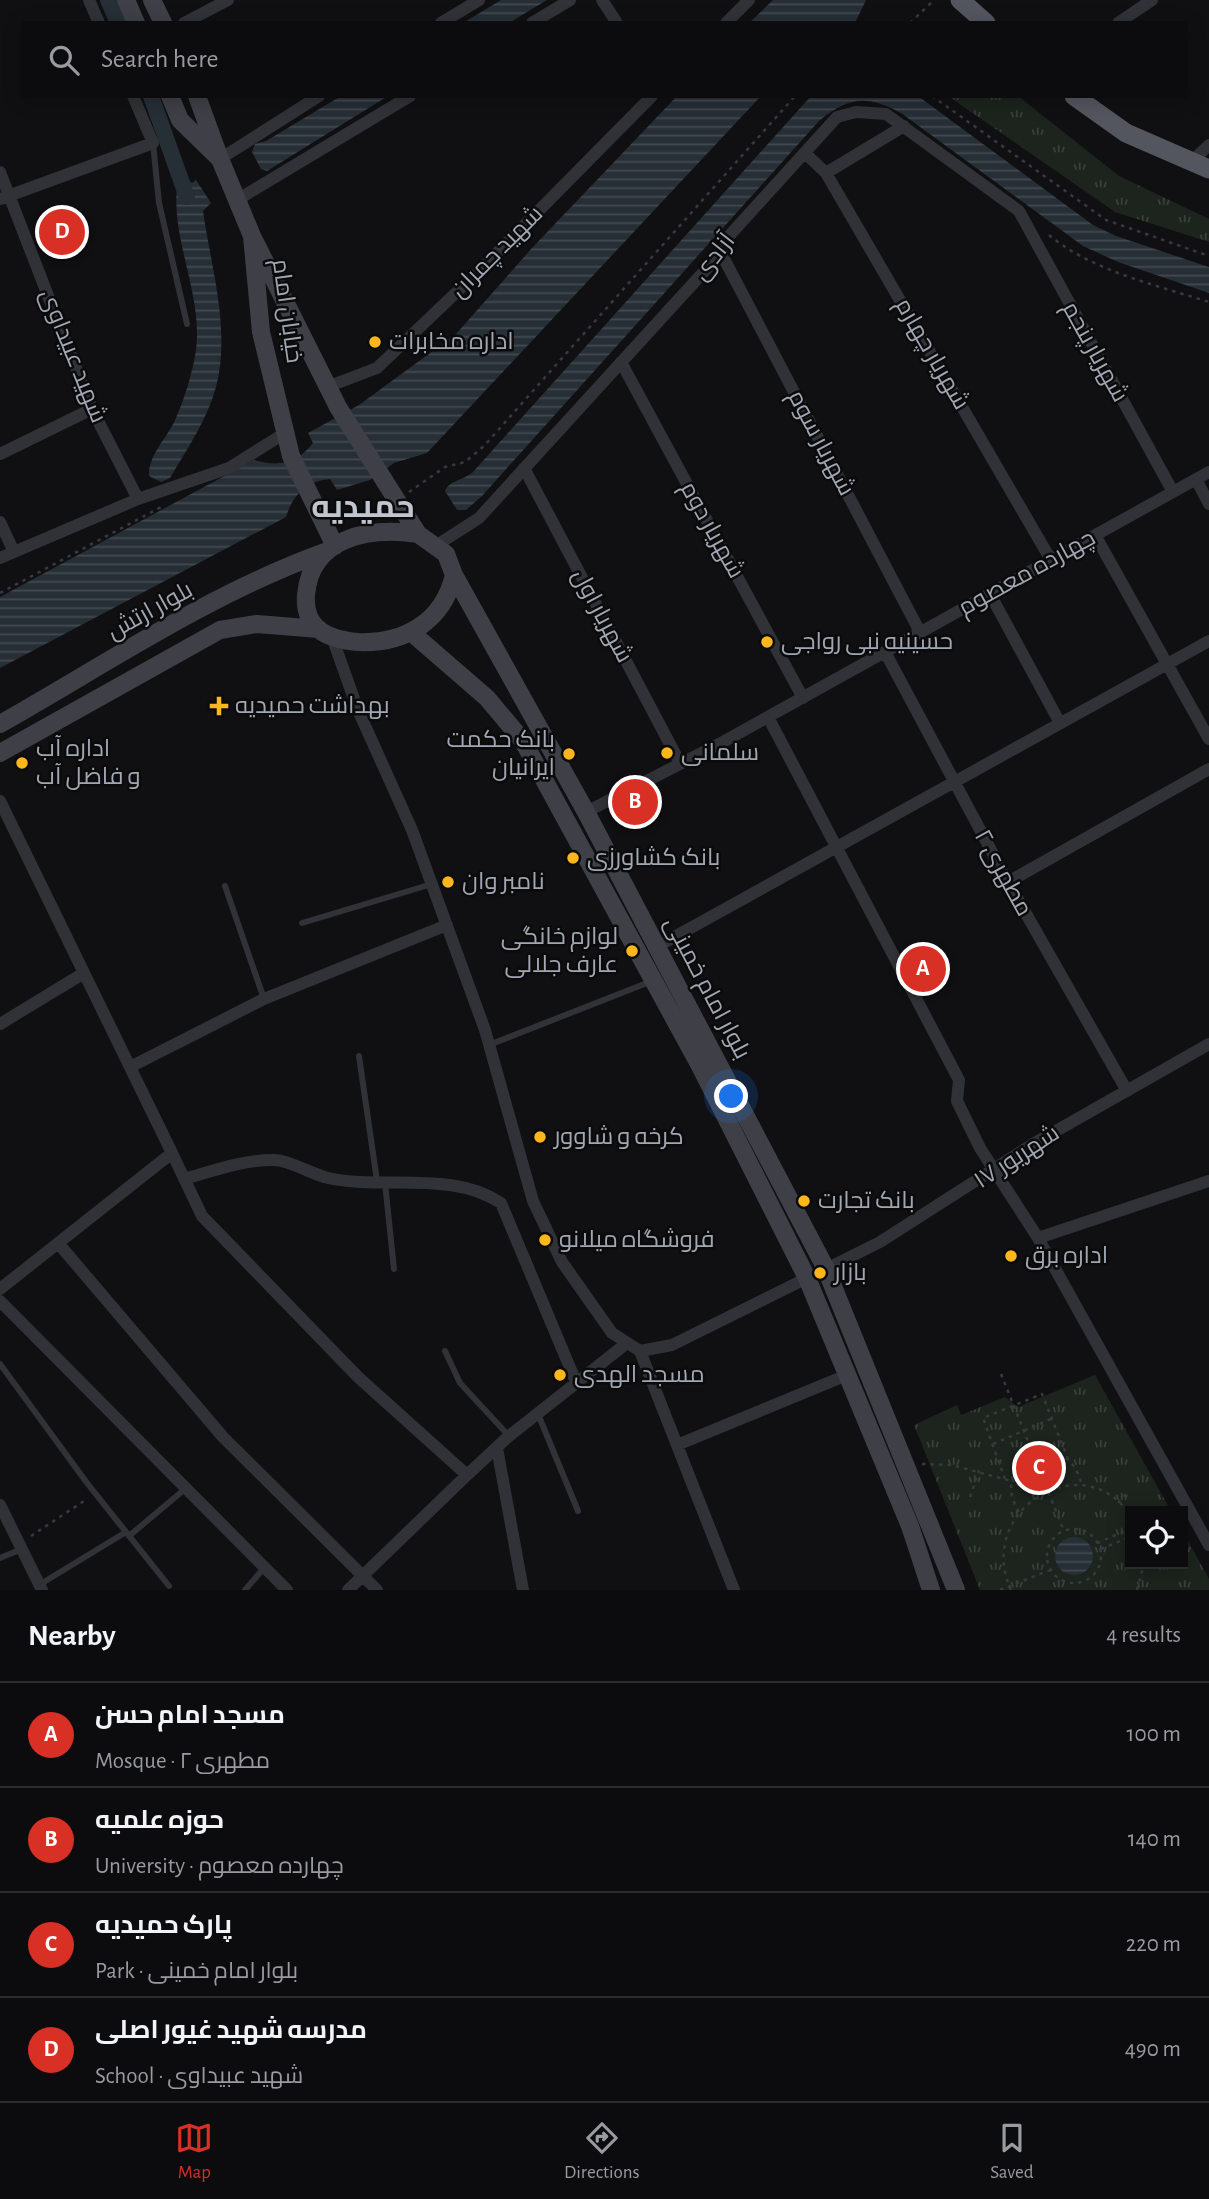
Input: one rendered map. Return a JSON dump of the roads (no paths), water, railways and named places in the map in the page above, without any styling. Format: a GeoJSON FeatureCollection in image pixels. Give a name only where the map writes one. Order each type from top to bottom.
{"type":"FeatureCollection","features":[{"type":"Feature","properties":{"kind":"highway"},"geometry":{"type":"LineString","coordinates":[[960,0],[984,21]]}},
{"type":"Feature","properties":{"kind":"highway"},"geometry":{"type":"LineString","coordinates":[[1077,98],[1126,133],[1209,169]]}},
{"type":"Feature","properties":{"kind":"main road"},"geometry":{"type":"LineString","coordinates":[[126,0],[135,21]]}},
{"type":"Feature","properties":{"kind":"main road"},"geometry":{"type":"LineString","coordinates":[[152,0],[162,21]]}},
{"type":"Feature","properties":{"kind":"main road"},"geometry":{"type":"LineString","coordinates":[[171,98],[180,120],[220,159]]}},
{"type":"Feature","properties":{"kind":"main road"},"geometry":{"type":"LineString","coordinates":[[198,98],[252,236]]}},
{"type":"Feature","properties":{"kind":"main road","name":"خیابان امام"},"geometry":{"type":"LineString","coordinates":[[252,236],[338,407],[418,534]]}},
{"type":"Feature","properties":{"kind":"main road","name":"خیابان امام"},"geometry":{"type":"LineString","coordinates":[[252,236],[261,332],[285,433],[291,456],[332,549]]}},
{"type":"Feature","properties":{"kind":"main road"},"geometry":{"type":"LineString","coordinates":[[380,530],[418,534],[438,545],[451,563],[454,575],[439,609],[412,634],[377,643],[325,633],[307,611],[307,589],[318,562],[351,537],[380,530]]}},
{"type":"Feature","properties":{"kind":"main road","name":"بلوار ارتش"},"geometry":{"type":"LineString","coordinates":[[0,724],[199,610],[280,568],[332,549]]}},
{"type":"Feature","properties":{"kind":"main road","name":"بلوار امام خمینی"},"geometry":{"type":"LineString","coordinates":[[454,575],[586,812],[826,1269],[956,1590]]}},
{"type":"Feature","properties":{"kind":"main road","name":"بلوار ارتش"},"geometry":{"type":"LineString","coordinates":[[0,753],[220,630],[257,624],[325,633]]}},
{"type":"Feature","properties":{"kind":"main road","name":"بلوار امام خمینی"},"geometry":{"type":"LineString","coordinates":[[412,634],[487,698],[523,741],[654,981],[807,1278],[910,1526],[931,1590]]}},
{"type":"Feature","properties":{"kind":"street"},"geometry":{"type":"LineString","coordinates":[[89,0],[98,21]]}},
{"type":"Feature","properties":{"kind":"street"},"geometry":{"type":"LineString","coordinates":[[188,21],[228,0]]}},
{"type":"Feature","properties":{"kind":"street"},"geometry":{"type":"LineString","coordinates":[[444,21],[479,0]]}},
{"type":"Feature","properties":{"kind":"street"},"geometry":{"type":"LineString","coordinates":[[536,21],[570,0]]}},
{"type":"Feature","properties":{"kind":"street"},"geometry":{"type":"LineString","coordinates":[[602,0],[616,21]]}},
{"type":"Feature","properties":{"kind":"street"},"geometry":{"type":"LineString","coordinates":[[728,21],[749,0]]}},
{"type":"Feature","properties":{"kind":"street"},"geometry":{"type":"LineString","coordinates":[[1121,21],[1152,0]]}},
{"type":"Feature","properties":{"kind":"street"},"geometry":{"type":"LineString","coordinates":[[5,197],[153,143],[135,98]]}},
{"type":"Feature","properties":{"kind":"street"},"geometry":{"type":"LineString","coordinates":[[220,159],[315,98]]}},
{"type":"Feature","properties":{"kind":"street"},"geometry":{"type":"LineString","coordinates":[[237,200],[407,98]]}},
{"type":"Feature","properties":{"kind":"street","name":"شهید چمران"},"geometry":{"type":"LineString","coordinates":[[327,387],[377,368],[482,268],[650,98]]}},
{"type":"Feature","properties":{"kind":"street","name":"آزادی"},"geometry":{"type":"LineString","coordinates":[[438,545],[479,518],[721,253],[729,236],[806,155],[837,117],[856,112],[886,114],[1019,211]]}},
{"type":"Feature","properties":{"kind":"street"},"geometry":{"type":"LineString","coordinates":[[826,173],[904,126]]}},
{"type":"Feature","properties":{"kind":"street"},"geometry":{"type":"LineString","coordinates":[[1190,163],[1209,145]]}},
{"type":"Feature","properties":{"kind":"street","name":"شهریار چهارم"},"geometry":{"type":"LineString","coordinates":[[806,155],[826,173],[1051,559]]}},
{"type":"Feature","properties":{"kind":"street","name":"شهید عبیداوی"},"geometry":{"type":"LineString","coordinates":[[0,172],[5,197],[92,409],[138,499]]}},
{"type":"Feature","properties":{"kind":"street","name":"شهریار پنجم"},"geometry":{"type":"LineString","coordinates":[[1019,211],[1173,492]]}},
{"type":"Feature","properties":{"kind":"street","name":"شهریار سوم"},"geometry":{"type":"LineString","coordinates":[[721,253],[920,632]]}},
{"type":"Feature","properties":{"kind":"street","name":"شهریار دوم"},"geometry":{"type":"LineString","coordinates":[[621,362],[803,698]]}},
{"type":"Feature","properties":{"kind":"street"},"geometry":{"type":"LineString","coordinates":[[0,454],[92,409]]}},
{"type":"Feature","properties":{"kind":"street"},"geometry":{"type":"LineString","coordinates":[[0,558],[138,499],[229,468],[285,433]]}},
{"type":"Feature","properties":{"kind":"street","name":"شهریار اول"},"geometry":{"type":"LineString","coordinates":[[524,468],[680,764]]}},
{"type":"Feature","properties":{"kind":"street","name":"چهارده معصوم"},"geometry":{"type":"LineString","coordinates":[[586,812],[803,698],[1209,472]]}},
{"type":"Feature","properties":{"kind":"street"},"geometry":{"type":"LineString","coordinates":[[1196,480],[1209,504]]}},
{"type":"Feature","properties":{"kind":"street"},"geometry":{"type":"LineString","coordinates":[[0,522],[14,552]]}},
{"type":"Feature","properties":{"kind":"street"},"geometry":{"type":"LineString","coordinates":[[1095,535],[1209,739]]}},
{"type":"Feature","properties":{"kind":"street"},"geometry":{"type":"LineString","coordinates":[[990,594],[1060,723]]}},
{"type":"Feature","properties":{"kind":"street"},"geometry":{"type":"LineString","coordinates":[[325,633],[412,830],[432,884],[489,1045],[533,1201],[562,1262],[612,1333],[640,1351],[734,1590]]}},
{"type":"Feature","properties":{"kind":"street"},"geometry":{"type":"LineString","coordinates":[[657,946],[1209,641]]}},
{"type":"Feature","properties":{"kind":"street","name":"مطهری ۲"},"geometry":{"type":"LineString","coordinates":[[885,652],[1008,882],[1128,1091]]}},
{"type":"Feature","properties":{"kind":"street"},"geometry":{"type":"LineString","coordinates":[[768,717],[959,1080],[957,1101],[980,1148],[1038,1238],[1209,1545]]}},
{"type":"Feature","properties":{"kind":"street"},"geometry":{"type":"LineString","coordinates":[[1008,882],[1209,769]]}},
{"type":"Feature","properties":{"kind":"street"},"geometry":{"type":"LineString","coordinates":[[0,801],[202,1216],[358,1377],[467,1475]]}},
{"type":"Feature","properties":{"kind":"street"},"geometry":{"type":"LineString","coordinates":[[130,1067],[264,999],[447,925]]}},
{"type":"Feature","properties":{"kind":"street"},"geometry":{"type":"LineString","coordinates":[[0,1024],[84,973]]}},
{"type":"Feature","properties":{"kind":"street","name":"۱۷ شهریور"},"geometry":{"type":"LineString","coordinates":[[826,1269],[880,1242],[996,1171],[1033,1144],[1209,1044]]}},
{"type":"Feature","properties":{"kind":"street"},"geometry":{"type":"LineString","coordinates":[[0,1289],[172,1153]]}},
{"type":"Feature","properties":{"kind":"street"},"geometry":{"type":"LineString","coordinates":[[184,1179],[247,1161],[277,1160],[331,1178],[451,1186],[488,1194],[501,1203],[576,1382]]}},
{"type":"Feature","properties":{"kind":"street"},"geometry":{"type":"LineString","coordinates":[[1038,1238],[1209,1181]]}},
{"type":"Feature","properties":{"kind":"street"},"geometry":{"type":"LineString","coordinates":[[58,1243],[223,1437],[377,1590]]}},
{"type":"Feature","properties":{"kind":"street"},"geometry":{"type":"LineString","coordinates":[[640,1351],[672,1345],[807,1278]]}},
{"type":"Feature","properties":{"kind":"street"},"geometry":{"type":"LineString","coordinates":[[0,1301],[287,1590]]}},
{"type":"Feature","properties":{"kind":"street"},"geometry":{"type":"LineString","coordinates":[[348,1590],[509,1436],[627,1343]]}},
{"type":"Feature","properties":{"kind":"street"},"geometry":{"type":"LineString","coordinates":[[677,1445],[847,1375]]}},
{"type":"Feature","properties":{"kind":"street"},"geometry":{"type":"LineString","coordinates":[[497,1448],[523,1590]]}},
{"type":"Feature","properties":{"kind":"street"},"geometry":{"type":"LineString","coordinates":[[0,1505],[41,1587]]}},
{"type":"Feature","properties":{"kind":"lane"},"geometry":{"type":"LineString","coordinates":[[153,143],[159,203],[187,324]]}},
{"type":"Feature","properties":{"kind":"lane"},"geometry":{"type":"LineString","coordinates":[[302,923],[432,884]]}},
{"type":"Feature","properties":{"kind":"lane"},"geometry":{"type":"LineString","coordinates":[[225,886],[264,999]]}},
{"type":"Feature","properties":{"kind":"lane"},"geometry":{"type":"LineString","coordinates":[[489,1045],[654,981]]}},
{"type":"Feature","properties":{"kind":"lane"},"geometry":{"type":"LineString","coordinates":[[359,1056],[394,1269]]}},
{"type":"Feature","properties":{"kind":"lane"},"geometry":{"type":"LineString","coordinates":[[446,1351],[460,1383],[509,1436]]}},
{"type":"Feature","properties":{"kind":"lane"},"geometry":{"type":"LineString","coordinates":[[0,1364],[95,1493],[169,1586]]}},
{"type":"Feature","properties":{"kind":"lane"},"geometry":{"type":"LineString","coordinates":[[538,1412],[578,1511]]}},
{"type":"Feature","properties":{"kind":"lane"},"geometry":{"type":"LineString","coordinates":[[41,1587],[127,1534],[185,1489]]}},
{"type":"Feature","properties":{"kind":"lane"},"geometry":{"type":"LineString","coordinates":[[0,1558],[21,1547]]}},
{"type":"Feature","properties":{"kind":"lane"},"geometry":{"type":"LineString","coordinates":[[245,1590],[264,1568]]}},
{"type":"Feature","properties":{"kind":"waterway"},"geometry":{"type":"LineString","coordinates":[[108,0],[117,21]]}},
{"type":"Feature","properties":{"kind":"waterway"},"geometry":{"type":"LineString","coordinates":[[152,98],[187,197]]}},
{"type":"Feature","properties":{"kind":"place","name":"مدرسه شهید غیور اصلی"},"geometry":{"type":"Point","coordinates":[62,232]}},
{"type":"Feature","properties":{"kind":"place","name":"اداره مخابرات"},"geometry":{"type":"Point","coordinates":[375,342]}},
{"type":"Feature","properties":{"kind":"place","name":"حسینیه نبی رواجی"},"geometry":{"type":"Point","coordinates":[767,642]}},
{"type":"Feature","properties":{"kind":"place","name":"بهداشت حمیدیه"},"geometry":{"type":"Point","coordinates":[219,706]}},
{"type":"Feature","properties":{"kind":"place","name":"سلمانی"},"geometry":{"type":"Point","coordinates":[667,753]}},
{"type":"Feature","properties":{"kind":"place","name":"بانک حکمت ایرانیان"},"geometry":{"type":"Point","coordinates":[569,754]}},
{"type":"Feature","properties":{"kind":"place","name":"اداره آب و فاضل آب"},"geometry":{"type":"Point","coordinates":[22,763]}},
{"type":"Feature","properties":{"kind":"place","name":"حوزه علمیه"},"geometry":{"type":"Point","coordinates":[635,802]}},
{"type":"Feature","properties":{"kind":"place","name":"بانک کشاورزی"},"geometry":{"type":"Point","coordinates":[573,858]}},
{"type":"Feature","properties":{"kind":"place","name":"نامبر وان"},"geometry":{"type":"Point","coordinates":[448,882]}},
{"type":"Feature","properties":{"kind":"place","name":"لوازم خانگی عارف جلالی"},"geometry":{"type":"Point","coordinates":[632,951]}},
{"type":"Feature","properties":{"kind":"place","name":"مسجد امام حسن"},"geometry":{"type":"Point","coordinates":[923,969]}},
{"type":"Feature","properties":{"kind":"place","name":"کرخه و شاوور"},"geometry":{"type":"Point","coordinates":[540,1137]}},
{"type":"Feature","properties":{"kind":"place","name":"بانک تجارت"},"geometry":{"type":"Point","coordinates":[804,1201]}},
{"type":"Feature","properties":{"kind":"place","name":"فروشگاه میلانو"},"geometry":{"type":"Point","coordinates":[545,1240]}},
{"type":"Feature","properties":{"kind":"place","name":"اداره برق"},"geometry":{"type":"Point","coordinates":[1011,1256]}},
{"type":"Feature","properties":{"kind":"place","name":"بازار"},"geometry":{"type":"Point","coordinates":[820,1273]}},
{"type":"Feature","properties":{"kind":"place","name":"مسجد الهدی"},"geometry":{"type":"Point","coordinates":[560,1375]}},
{"type":"Feature","properties":{"kind":"place","name":"پارک حمیدیه"},"geometry":{"type":"Point","coordinates":[1039,1468]}},
{"type":"Feature","properties":{"kind":"district","name":"حمیدیه"},"geometry":{"type":"Point","coordinates":[363,507]}}]}
